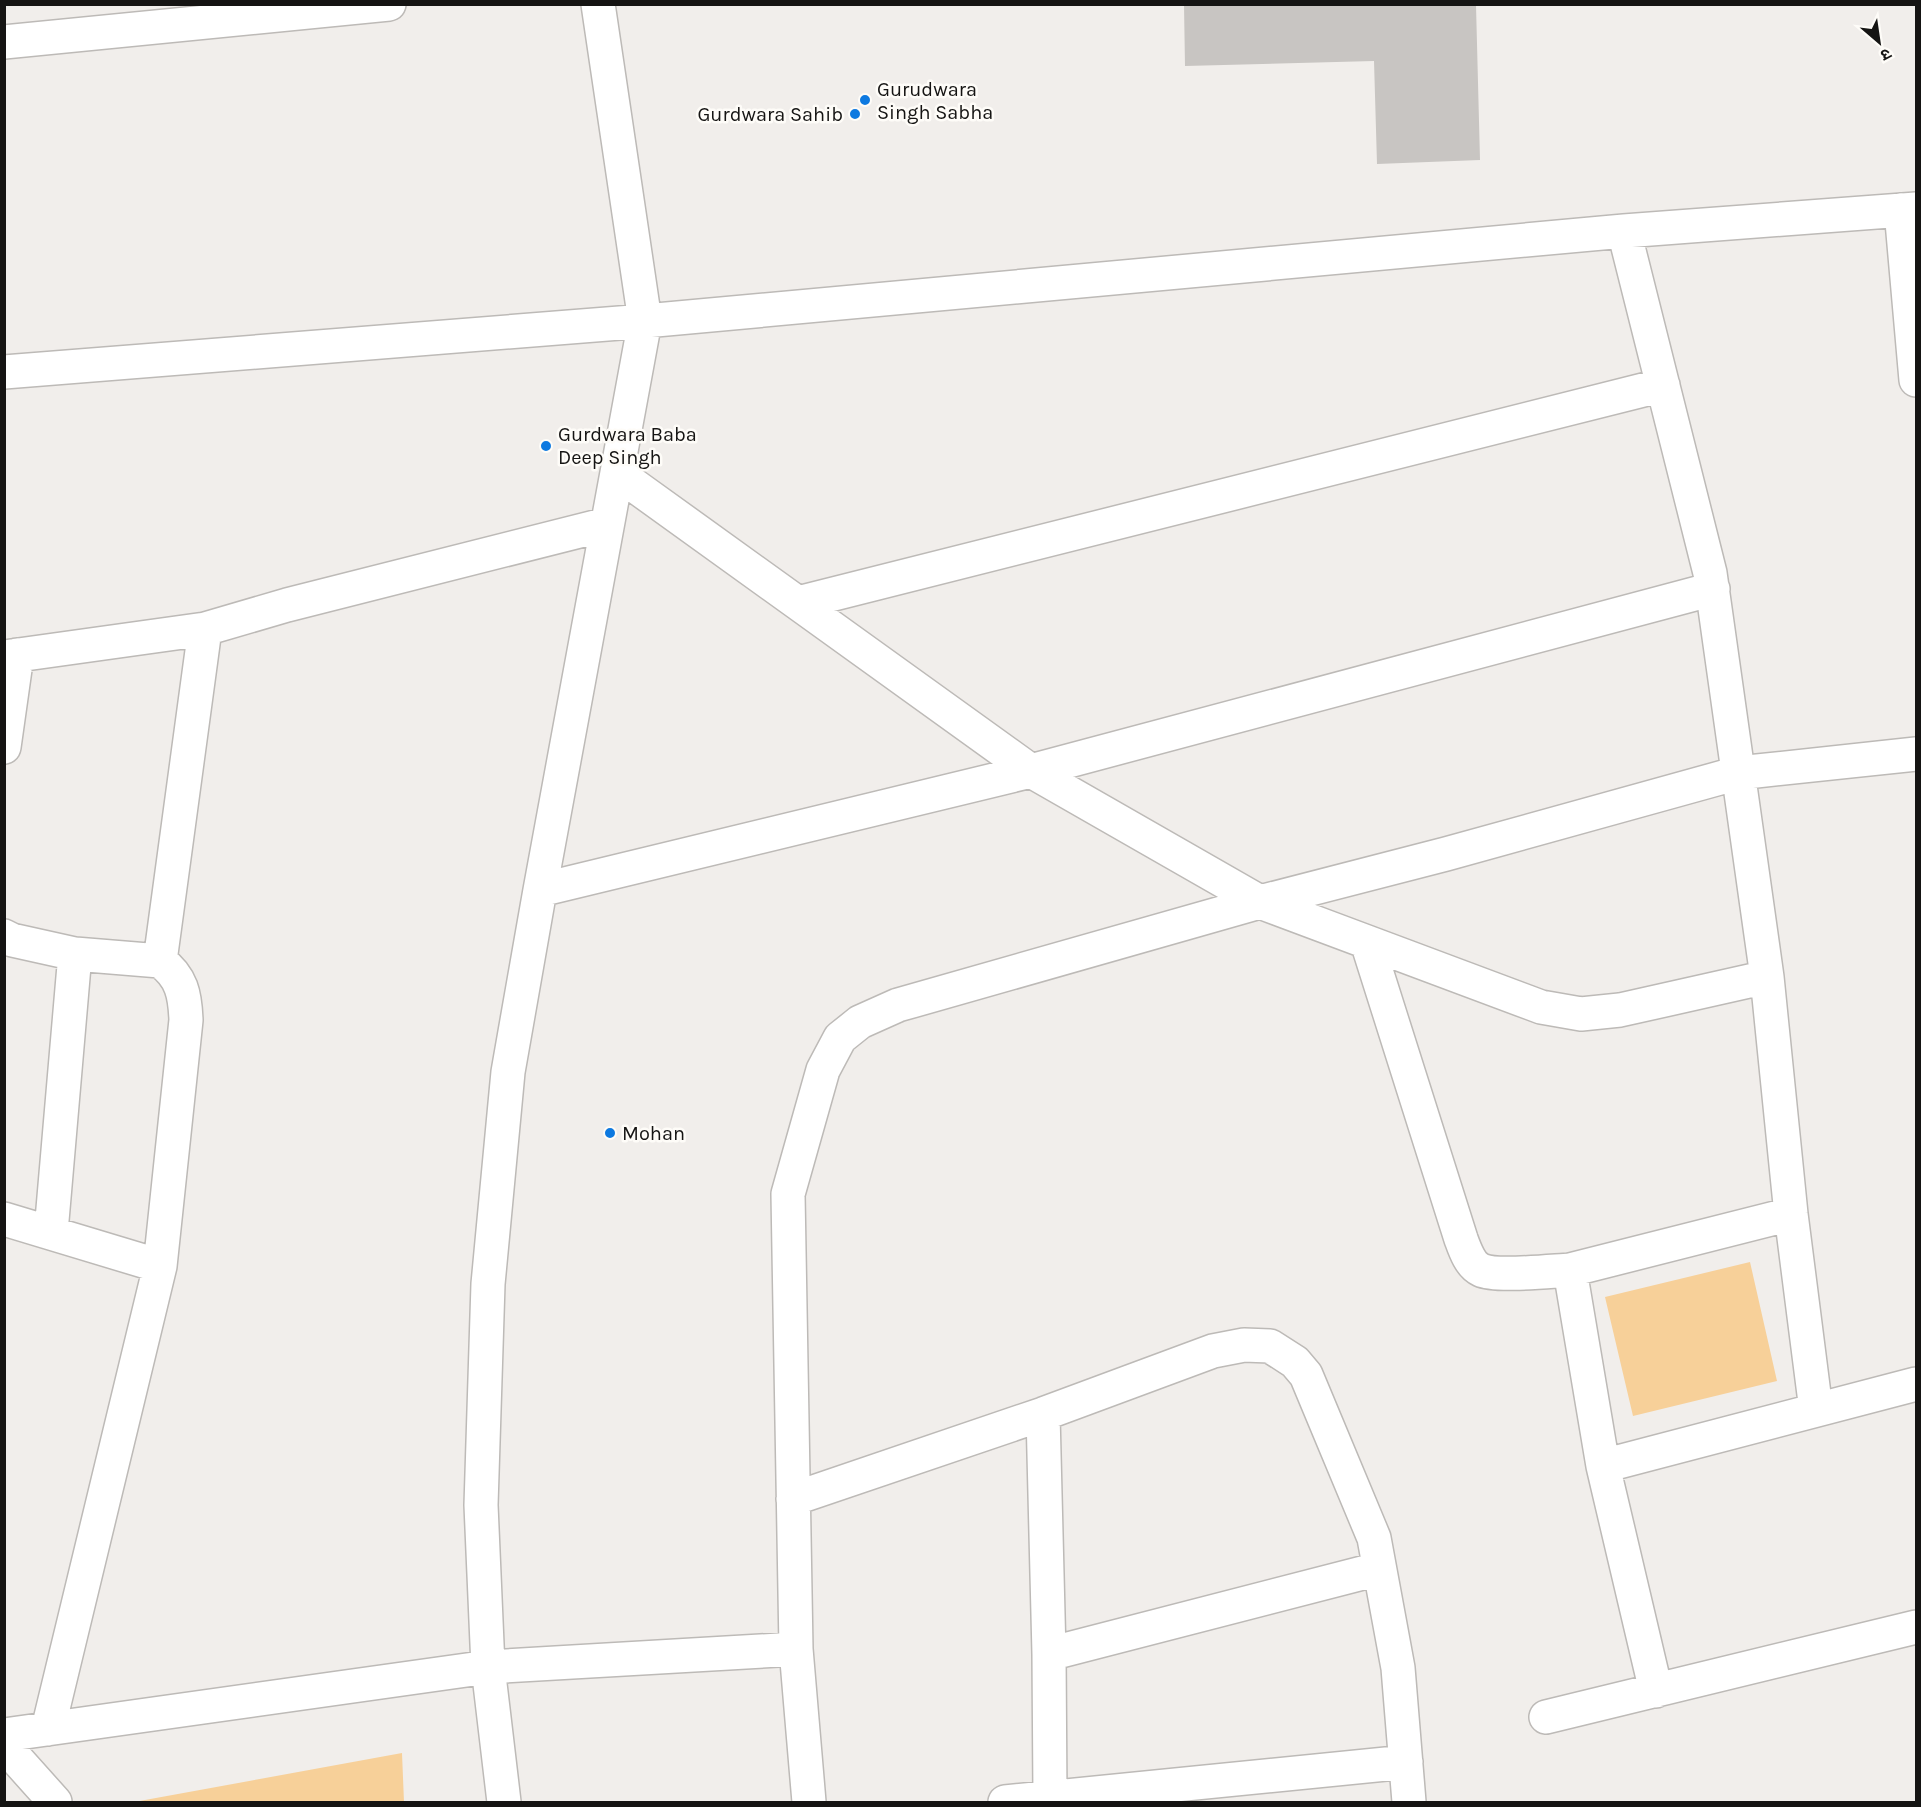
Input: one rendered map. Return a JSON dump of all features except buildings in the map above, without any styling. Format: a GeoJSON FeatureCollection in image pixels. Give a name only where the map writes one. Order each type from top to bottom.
{"type":"FeatureCollection","features":[{"type":"Feature","properties":{"kind":"street"},"geometry":{"type":"LineString","coordinates":[[4,42],[389,4]]}},
{"type":"Feature","properties":{"kind":"street"},"geometry":{"type":"LineString","coordinates":[[504,1803],[488,1667],[481,1505],[488,1284],[508,1072],[645,321],[598,4]]}},
{"type":"Feature","properties":{"kind":"street"},"geometry":{"type":"LineString","coordinates":[[4,372],[645,321],[1624,231],[1909,209],[1917,380]]}},
{"type":"Feature","properties":{"kind":"street"},"geometry":{"type":"LineString","coordinates":[[1624,231],[1713,589],[1767,976],[1791,1214],[1816,1410]]}},
{"type":"Feature","properties":{"kind":"street"},"geometry":{"type":"LineString","coordinates":[[798,603],[1663,385]]}},
{"type":"Feature","properties":{"kind":"street"},"geometry":{"type":"LineString","coordinates":[[616,473],[1031,771],[1260,903],[1541,1007],[1581,1014],[1620,1010],[1767,976]]}},
{"type":"Feature","properties":{"kind":"street"},"geometry":{"type":"LineString","coordinates":[[4,747],[11,656],[205,629],[287,605],[607,524]]}},
{"type":"Feature","properties":{"kind":"street"},"geometry":{"type":"LineString","coordinates":[[540,890],[1031,771],[1713,589]]}},
{"type":"Feature","properties":{"kind":"street"},"geometry":{"type":"LineString","coordinates":[[160,961],[205,629]]}},
{"type":"Feature","properties":{"kind":"street"},"geometry":{"type":"LineString","coordinates":[[809,1803],[796,1649],[788,1194],[823,1070],[840,1038],[860,1022],[898,1005],[1260,903],[1738,773],[1917,754]]}},
{"type":"Feature","properties":{"kind":"street"},"geometry":{"type":"LineString","coordinates":[[4,936],[12,940],[75,954],[160,961],[171,969],[182,988],[186,1020],[160,1266],[48,1728]]}},
{"type":"Feature","properties":{"kind":"street"},"geometry":{"type":"LineString","coordinates":[[1366,942],[1457,1228],[1469,1259],[1481,1270],[1502,1273],[1570,1270],[1791,1214]]}},
{"type":"Feature","properties":{"kind":"street"},"geometry":{"type":"LineString","coordinates":[[51,1232],[75,954]]}},
{"type":"Feature","properties":{"kind":"street"},"geometry":{"type":"LineString","coordinates":[[4,1220],[160,1266]]}},
{"type":"Feature","properties":{"kind":"street"},"geometry":{"type":"LineString","coordinates":[[1570,1270],[1603,1466],[1656,1690]]}},
{"type":"Feature","properties":{"kind":"street"},"geometry":{"type":"LineString","coordinates":[[793,1499],[1042,1414],[1213,1351],[1244,1346],[1270,1346],[1295,1362],[1306,1374],[1374,1538],[1398,1668],[1409,1803]]}},
{"type":"Feature","properties":{"kind":"street"},"geometry":{"type":"LineString","coordinates":[[1603,1466],[1917,1384]]}},
{"type":"Feature","properties":{"kind":"street"},"geometry":{"type":"LineString","coordinates":[[1042,1414],[1049,1654],[1050,1797]]}},
{"type":"Feature","properties":{"kind":"street"},"geometry":{"type":"LineString","coordinates":[[1049,1654],[1378,1569]]}},
{"type":"Feature","properties":{"kind":"street"},"geometry":{"type":"LineString","coordinates":[[1546,1717],[1917,1627]]}},
{"type":"Feature","properties":{"kind":"street"},"geometry":{"type":"LineString","coordinates":[[4,1735],[488,1667],[796,1649]]}},
{"type":"Feature","properties":{"kind":"street"},"geometry":{"type":"LineString","coordinates":[[4,1745],[55,1803]]}},
{"type":"Feature","properties":{"kind":"street"},"geometry":{"type":"LineString","coordinates":[[1005,1803],[1406,1762]]}},
{"type":"Feature","properties":{"kind":"shaded area"},"geometry":{"type":"Polygon","coordinates":[[[1750,1262],[1777,1381],[1633,1416],[1605,1297],[1750,1262]]]}},
{"type":"Feature","properties":{"kind":"shaded area"},"geometry":{"type":"Polygon","coordinates":[[[402,1753],[404,1802],[134,1802],[402,1753]]]}},
{"type":"Feature","properties":{"kind":"place","name":"Gurudwara Singh Sabha"},"geometry":{"type":"Point","coordinates":[865,100]}},
{"type":"Feature","properties":{"kind":"place","name":"Gurdwara Sahib"},"geometry":{"type":"Point","coordinates":[855,114]}},
{"type":"Feature","properties":{"kind":"place","name":"Gurdwara Baba Deep Singh"},"geometry":{"type":"Point","coordinates":[546,446]}},
{"type":"Feature","properties":{"kind":"place","name":"Mohan"},"geometry":{"type":"Point","coordinates":[610,1133]}}]}
